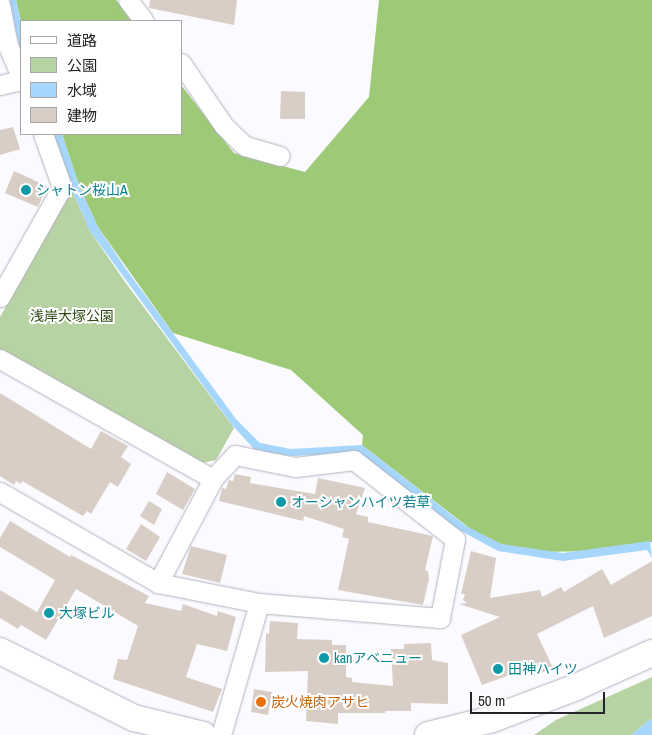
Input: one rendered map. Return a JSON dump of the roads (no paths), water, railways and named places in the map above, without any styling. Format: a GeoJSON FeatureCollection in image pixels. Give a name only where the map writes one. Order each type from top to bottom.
{"type":"FeatureCollection","features":[{"type":"Feature","properties":{"kind":"street"},"geometry":{"type":"LineString","coordinates":[[128,0],[143,20]]}},
{"type":"Feature","properties":{"kind":"street"},"geometry":{"type":"LineString","coordinates":[[0,4],[8,46],[20,74]]}},
{"type":"Feature","properties":{"kind":"street"},"geometry":{"type":"LineString","coordinates":[[182,64],[224,126],[245,146],[280,156]]}},
{"type":"Feature","properties":{"kind":"street"},"geometry":{"type":"LineString","coordinates":[[0,85],[20,80]]}},
{"type":"Feature","properties":{"kind":"street"},"geometry":{"type":"LineString","coordinates":[[0,297],[62,187],[43,135]]}},
{"type":"Feature","properties":{"kind":"street"},"geometry":{"type":"LineString","coordinates":[[0,359],[213,479]]}},
{"type":"Feature","properties":{"kind":"street"},"geometry":{"type":"LineString","coordinates":[[0,492],[158,583],[259,603],[440,618],[455,539],[354,460],[295,467],[235,455],[213,479],[158,583]]}},
{"type":"Feature","properties":{"kind":"street"},"geometry":{"type":"LineString","coordinates":[[221,735],[259,603]]}},
{"type":"Feature","properties":{"kind":"street"},"geometry":{"type":"LineString","coordinates":[[0,651],[134,718],[203,735]]}},
{"type":"Feature","properties":{"kind":"street"},"geometry":{"type":"LineString","coordinates":[[428,735],[492,719],[574,688],[652,652]]}},
{"type":"Feature","properties":{"kind":"water"},"geometry":{"type":"Polygon","coordinates":[[[8,0],[16,0],[21,20],[20,48],[8,0]]]}},
{"type":"Feature","properties":{"kind":"water"},"geometry":{"type":"Polygon","coordinates":[[[53,135],[62,135],[80,188],[98,227],[126,269],[236,419],[260,443],[291,449],[362,445],[466,526],[501,544],[563,553],[650,541],[652,558],[647,550],[563,561],[498,551],[450,525],[360,453],[292,456],[256,451],[232,425],[90,231],[72,190],[53,135]]]}},
{"type":"Feature","properties":{"kind":"water"},"geometry":{"type":"Polygon","coordinates":[[[652,718],[652,735],[631,735],[652,718]]]}},
{"type":"Feature","properties":{"kind":"place","name":"シャトン桜山A"},"geometry":{"type":"Point","coordinates":[26,190]}},
{"type":"Feature","properties":{"kind":"place","name":"オーシャンハイツ若草"},"geometry":{"type":"Point","coordinates":[281,502]}},
{"type":"Feature","properties":{"kind":"place","name":"大塚ビル"},"geometry":{"type":"Point","coordinates":[49,613]}},
{"type":"Feature","properties":{"kind":"place","name":"kanアベニュー"},"geometry":{"type":"Point","coordinates":[324,658]}},
{"type":"Feature","properties":{"kind":"place","name":"田神ハイツ"},"geometry":{"type":"Point","coordinates":[498,669]}},
{"type":"Feature","properties":{"kind":"place","name":"炭火焼肉アサヒ"},"geometry":{"type":"Point","coordinates":[261,702]}},
{"type":"Feature","properties":{"kind":"park label","name":"浅岸大塚公園"},"geometry":{"type":"Point","coordinates":[72,316]}}]}
